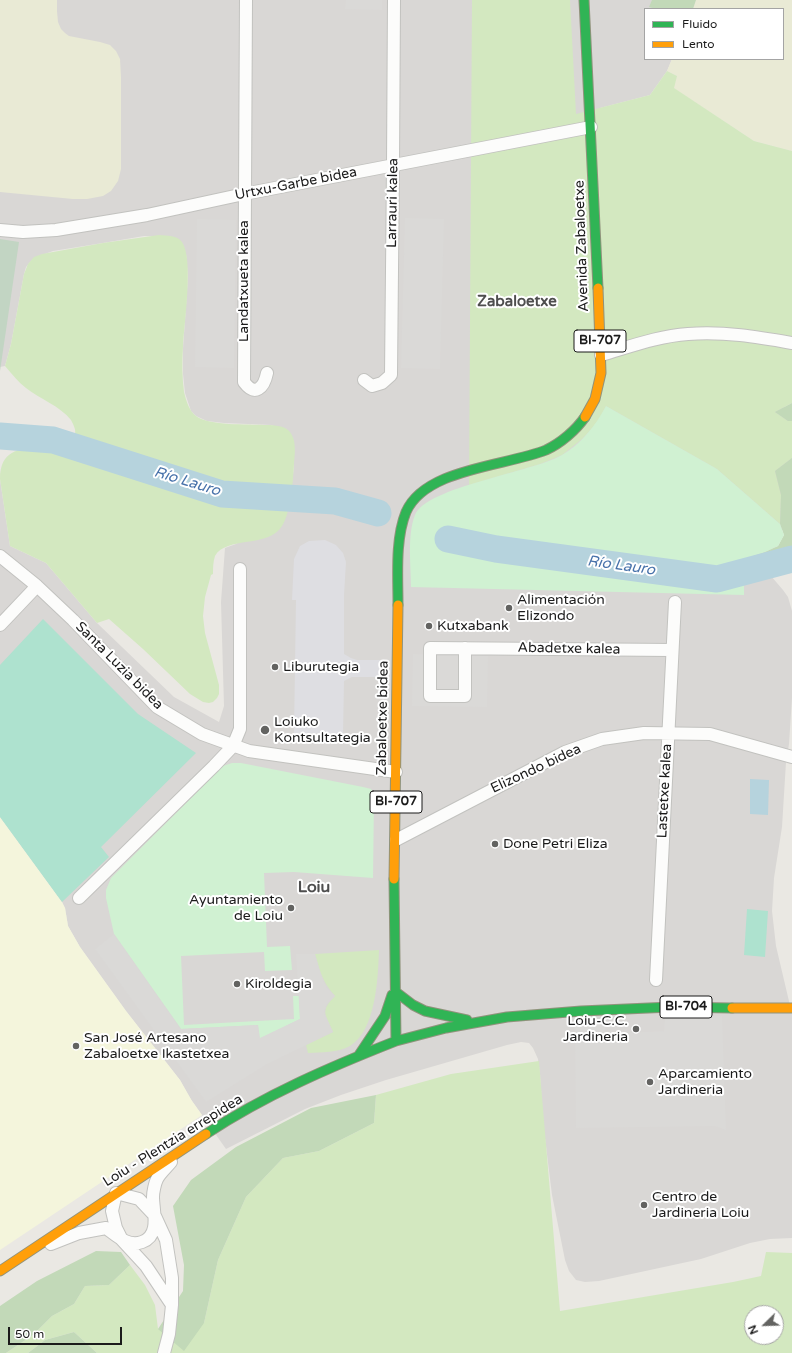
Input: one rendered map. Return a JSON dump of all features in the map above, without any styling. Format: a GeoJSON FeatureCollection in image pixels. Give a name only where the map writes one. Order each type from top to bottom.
{"type":"FeatureCollection","features":[{"type":"Feature","properties":{"kind":"main road","name":"Avenida Zabaloetxe"},"geometry":{"type":"LineString","coordinates":[[398,564],[400,537],[404,517],[410,505],[419,494],[433,484],[473,469],[548,449],[579,426],[589,412],[597,393],[601,375],[601,355],[584,0]]}},
{"type":"Feature","properties":{"kind":"main road","name":"Zabaloetxe bidea"},"geometry":{"type":"LineString","coordinates":[[396,1041],[394,908],[396,840],[398,564]]}},
{"type":"Feature","properties":{"kind":"main road"},"geometry":{"type":"LineString","coordinates":[[359,1055],[385,1016],[395,989],[413,1005],[425,1011],[478,1022]]}},
{"type":"Feature","properties":{"kind":"main road","name":"Loiu - Plentzia errepidea"},"geometry":{"type":"LineString","coordinates":[[0,1270],[224,1122],[296,1083],[359,1055],[396,1041],[446,1028],[506,1017],[581,1010],[671,1007],[792,1008]]}},
{"type":"Feature","properties":{"kind":"street","name":"Landatxueta kalea"},"geometry":{"type":"LineString","coordinates":[[246,0],[244,382],[248,387],[258,390],[263,386],[267,373]]}},
{"type":"Feature","properties":{"kind":"street","name":"Larrauri kalea"},"geometry":{"type":"LineString","coordinates":[[364,380],[372,386],[382,384],[391,375],[394,0]]}},
{"type":"Feature","properties":{"kind":"street","name":"Urtxu-Garbe bidea"},"geometry":{"type":"LineString","coordinates":[[0,230],[23,232],[56,230],[147,215],[244,194],[591,127]]}},
{"type":"Feature","properties":{"kind":"street"},"geometry":{"type":"LineString","coordinates":[[601,355],[659,339],[687,334],[733,334],[792,343]]}},
{"type":"Feature","properties":{"kind":"street","name":"Santa Luzia bidea"},"geometry":{"type":"LineString","coordinates":[[0,556],[37,586],[73,620],[157,707],[202,734],[249,751],[396,772]]}},
{"type":"Feature","properties":{"kind":"street"},"geometry":{"type":"LineString","coordinates":[[79,898],[233,746],[240,729],[240,569]]}},
{"type":"Feature","properties":{"kind":"street"},"geometry":{"type":"LineString","coordinates":[[0,625],[37,586]]}},
{"type":"Feature","properties":{"kind":"street","name":"Lastetxe kalea"},"geometry":{"type":"LineString","coordinates":[[656,980],[675,602]]}},
{"type":"Feature","properties":{"kind":"street","name":"Abadetxe kalea"},"geometry":{"type":"LineString","coordinates":[[465,648],[465,696],[430,696],[430,648],[465,648],[672,650]]}},
{"type":"Feature","properties":{"kind":"street","name":"Elizondo bidea"},"geometry":{"type":"LineString","coordinates":[[396,840],[565,752],[602,739],[644,733],[710,734],[786,756]]}},
{"type":"Feature","properties":{"kind":"street"},"geometry":{"type":"LineString","coordinates":[[164,1353],[170,1334],[172,1305],[172,1278],[166,1240],[155,1216],[139,1199],[116,1193],[112,1211],[116,1228],[122,1240],[132,1244],[144,1241],[151,1236],[154,1229],[155,1216],[153,1196],[157,1179],[181,1149]]}},
{"type":"Feature","properties":{"kind":"street"},"geometry":{"type":"LineString","coordinates":[[22,1255],[79,1232],[106,1228],[122,1240],[146,1266],[172,1305]]}},
{"type":"Feature","properties":{"kind":"shaded area"},"geometry":{"type":"Polygon","coordinates":[[[0,0],[680,0],[685,8],[644,8],[644,60],[672,60],[667,71],[650,95],[600,108],[792,421],[792,500],[768,569],[771,576],[788,597],[792,611],[792,698],[789,744],[786,762],[782,827],[774,878],[772,911],[776,946],[792,1014],[792,1238],[770,1239],[750,1243],[701,1259],[599,1281],[585,1282],[576,1280],[569,1271],[565,1260],[552,1195],[543,1122],[538,1059],[529,1043],[521,1042],[507,1045],[386,1080],[341,1095],[305,1109],[226,1149],[190,1098],[180,1080],[126,1011],[80,947],[68,926],[65,908],[62,902],[0,817],[0,479],[10,546],[46,563],[97,623],[174,697],[219,722],[224,706],[221,602],[225,548],[236,544],[289,507],[294,466],[294,441],[272,425],[207,421],[196,416],[191,411],[185,393],[183,374],[183,348],[188,277],[186,254],[170,236],[144,236],[53,251],[34,258],[26,267],[11,344],[5,366],[0,367],[0,0]]]}},
{"type":"Feature","properties":{"kind":"shaded area"},"geometry":{"type":"Polygon","coordinates":[[[0,0],[57,0],[58,22],[61,29],[65,33],[69,36],[110,45],[116,51],[120,59],[121,77],[121,169],[118,181],[111,191],[103,196],[87,199],[73,199],[0,192],[0,0]]]}},
{"type":"Feature","properties":{"kind":"shaded area"},"geometry":{"type":"Polygon","coordinates":[[[346,0],[382,0],[382,10],[345,9],[346,0]]]}},
{"type":"Feature","properties":{"kind":"shaded area"},"geometry":{"type":"Polygon","coordinates":[[[652,0],[696,0],[693,8],[649,7],[652,0]]]}},
{"type":"Feature","properties":{"kind":"shaded area"},"geometry":{"type":"Polygon","coordinates":[[[696,0],[792,0],[792,151],[754,141],[673,88],[677,76],[667,71],[672,60],[784,60],[784,8],[693,8],[696,0]]]}},
{"type":"Feature","properties":{"kind":"shaded area"},"geometry":{"type":"Polygon","coordinates":[[[405,218],[444,219],[440,369],[401,368],[405,218]]]}},
{"type":"Feature","properties":{"kind":"shaded area"},"geometry":{"type":"Polygon","coordinates":[[[197,219],[236,220],[234,368],[195,367],[197,219]]]}},
{"type":"Feature","properties":{"kind":"shaded area"},"geometry":{"type":"Polygon","coordinates":[[[0,239],[19,242],[0,371],[0,239]]]}},
{"type":"Feature","properties":{"kind":"shaded area"},"geometry":{"type":"Polygon","coordinates":[[[792,403],[792,421],[788,421],[775,412],[792,403]]]}},
{"type":"Feature","properties":{"kind":"shaded area"},"geometry":{"type":"Polygon","coordinates":[[[606,406],[717,469],[780,524],[784,535],[778,546],[744,559],[744,595],[411,587],[411,532],[415,515],[423,505],[439,496],[459,488],[528,468],[562,455],[582,440],[598,420],[606,406]]]}},
{"type":"Feature","properties":{"kind":"shaded area"},"geometry":{"type":"Polygon","coordinates":[[[792,458],[792,571],[779,558],[744,559],[778,546],[784,535],[780,524],[781,495],[775,471],[792,458]]]}},
{"type":"Feature","properties":{"kind":"shaded area"},"geometry":{"type":"Polygon","coordinates":[[[325,540],[336,545],[343,553],[346,562],[344,595],[344,654],[357,660],[382,660],[382,677],[352,677],[344,681],[343,734],[294,733],[296,600],[292,600],[294,559],[300,546],[309,541],[325,540]]]}},
{"type":"Feature","properties":{"kind":"shaded area"},"geometry":{"type":"Polygon","coordinates":[[[43,619],[138,714],[196,753],[101,847],[109,857],[62,902],[0,817],[0,665],[43,619]]]}},
{"type":"Feature","properties":{"kind":"shaded area"},"geometry":{"type":"Polygon","coordinates":[[[413,654],[488,656],[487,707],[412,706],[413,654]]]}},
{"type":"Feature","properties":{"kind":"shaded area"},"geometry":{"type":"Polygon","coordinates":[[[232,763],[241,763],[363,787],[371,789],[374,798],[373,878],[294,872],[264,873],[267,947],[290,946],[292,970],[265,971],[264,952],[181,956],[184,1025],[294,1019],[293,996],[299,996],[300,1019],[259,1039],[258,1025],[181,1029],[114,934],[106,898],[106,890],[111,878],[223,766],[232,763]]]}},
{"type":"Feature","properties":{"kind":"shaded area","name":"San José Artesano Zabaloetxe Ikastetxea"},"geometry":{"type":"Polygon","coordinates":[[[0,817],[62,902],[65,908],[68,926],[80,947],[126,1011],[180,1080],[202,1115],[0,1250],[0,817]]]}},
{"type":"Feature","properties":{"kind":"shaded area"},"geometry":{"type":"Polygon","coordinates":[[[747,909],[768,911],[765,957],[744,955],[747,909]]]}},
{"type":"Feature","properties":{"kind":"shaded area"},"geometry":{"type":"Polygon","coordinates":[[[114,934],[181,1029],[258,1025],[260,1038],[300,1019],[296,954],[315,954],[326,986],[335,996],[327,1004],[324,1012],[333,1032],[267,1064],[206,1102],[95,949],[114,934]]]}},
{"type":"Feature","properties":{"kind":"shaded area","name":"Aparcamiento Jardineria"},"geometry":{"type":"Polygon","coordinates":[[[722,1016],[726,1130],[715,1126],[576,1128],[575,1024],[605,1020],[605,1034],[664,1031],[665,1018],[722,1016]]]}},
{"type":"Feature","properties":{"kind":"shaded area"},"geometry":{"type":"Polygon","coordinates":[[[376,1095],[374,1123],[319,1151],[283,1158],[246,1197],[218,1260],[204,1323],[184,1351],[158,1329],[183,1291],[184,1265],[173,1206],[191,1180],[236,1147],[311,1108],[376,1095]]]}},
{"type":"Feature","properties":{"kind":"shaded area"},"geometry":{"type":"Polygon","coordinates":[[[96,1251],[121,1252],[130,1265],[109,1285],[85,1286],[74,1304],[52,1316],[33,1335],[6,1353],[0,1353],[0,1306],[37,1281],[96,1251]]]}},
{"type":"Feature","properties":{"kind":"shaded area"},"geometry":{"type":"Polygon","coordinates":[[[74,1332],[97,1353],[28,1353],[45,1340],[74,1332]]]}},
{"type":"Feature","properties":{"kind":"green space"},"geometry":{"type":"Polygon","coordinates":[[[472,0],[570,0],[576,114],[650,95],[667,71],[677,76],[674,88],[754,141],[792,151],[792,403],[775,412],[788,421],[792,421],[792,458],[775,471],[781,495],[780,524],[717,469],[606,406],[598,422],[582,439],[562,455],[540,464],[469,485],[472,0]]]}},
{"type":"Feature","properties":{"kind":"green space"},"geometry":{"type":"Polygon","coordinates":[[[159,235],[177,238],[182,242],[186,250],[188,277],[183,375],[184,392],[191,411],[202,419],[219,423],[273,425],[283,427],[291,433],[295,446],[291,496],[288,513],[282,526],[276,533],[268,537],[228,546],[215,556],[213,563],[213,574],[211,575],[205,597],[203,616],[205,633],[219,685],[219,694],[213,702],[209,703],[203,702],[190,694],[109,619],[97,623],[46,563],[10,546],[0,479],[3,463],[10,454],[21,450],[59,448],[68,445],[75,433],[75,428],[71,420],[66,415],[26,388],[5,366],[11,344],[24,274],[28,264],[34,257],[42,254],[159,235]]]}},
{"type":"Feature","properties":{"kind":"green space"},"geometry":{"type":"Polygon","coordinates":[[[379,950],[378,975],[374,1002],[365,1028],[359,1038],[350,1046],[340,1050],[308,1053],[306,1045],[333,1032],[325,1013],[327,1005],[335,996],[327,986],[322,976],[315,954],[379,950]]]}},
{"type":"Feature","properties":{"kind":"green space"},"geometry":{"type":"Polygon","coordinates":[[[539,1061],[560,1311],[761,1276],[766,1252],[792,1253],[792,1353],[97,1353],[74,1332],[45,1340],[28,1353],[6,1353],[33,1335],[52,1316],[74,1304],[85,1286],[109,1285],[130,1265],[145,1285],[155,1305],[158,1329],[204,1323],[218,1260],[246,1197],[283,1158],[319,1151],[374,1123],[376,1095],[451,1074],[539,1061]]]}},
{"type":"Feature","properties":{"kind":"water"},"geometry":{"type":"Polygon","coordinates":[[[750,779],[769,780],[768,815],[750,814],[750,779]]]}},
{"type":"Feature","properties":{"kind":"waterway","name":"Río Lauro"},"geometry":{"type":"LineString","coordinates":[[0,436],[53,440],[222,494],[335,501],[378,513]]}},
{"type":"Feature","properties":{"kind":"waterway","name":"Río Lauro"},"geometry":{"type":"LineString","coordinates":[[448,539],[496,549],[717,579],[792,559]]}},
{"type":"Feature","properties":{"kind":"traffic: fast"},"geometry":{"type":"LineString","coordinates":[[584,0],[598,288]]}},
{"type":"Feature","properties":{"kind":"traffic: fast"},"geometry":{"type":"LineString","coordinates":[[398,605],[398,558],[400,534],[406,512],[416,497],[430,486],[448,477],[468,470],[546,450],[568,436],[585,417]]}},
{"type":"Feature","properties":{"kind":"traffic: fast"},"geometry":{"type":"LineString","coordinates":[[394,879],[396,1041],[446,1028],[507,1017],[581,1011],[671,1007],[732,1008]]}},
{"type":"Feature","properties":{"kind":"traffic: fast"},"geometry":{"type":"LineString","coordinates":[[396,992],[413,1005],[425,1011],[467,1020]]}},
{"type":"Feature","properties":{"kind":"traffic: fast"},"geometry":{"type":"LineString","coordinates":[[359,1055],[385,1016],[392,995]]}},
{"type":"Feature","properties":{"kind":"traffic: fast"},"geometry":{"type":"LineString","coordinates":[[206,1134],[275,1094],[347,1061],[396,1041]]}},
{"type":"Feature","properties":{"kind":"traffic: slow"},"geometry":{"type":"LineString","coordinates":[[585,417],[595,399],[601,373],[598,288]]}},
{"type":"Feature","properties":{"kind":"traffic: slow"},"geometry":{"type":"LineString","coordinates":[[394,879],[398,605]]}},
{"type":"Feature","properties":{"kind":"traffic: slow"},"geometry":{"type":"LineString","coordinates":[[732,1008],[792,1008]]}},
{"type":"Feature","properties":{"kind":"traffic: slow"},"geometry":{"type":"LineString","coordinates":[[0,1271],[206,1134]]}},
{"type":"Feature","properties":{"kind":"place","name":"Alimentación Elizondo"},"geometry":{"type":"Point","coordinates":[509,608]}},
{"type":"Feature","properties":{"kind":"place","name":"Kutxabank"},"geometry":{"type":"Point","coordinates":[429,626]}},
{"type":"Feature","properties":{"kind":"place","name":"Liburutegia"},"geometry":{"type":"Point","coordinates":[275,667]}},
{"type":"Feature","properties":{"kind":"place","name":"Loiuko Kontsultategia"},"geometry":{"type":"Point","coordinates":[265,730]}},
{"type":"Feature","properties":{"kind":"place","name":"Done Petri Eliza"},"geometry":{"type":"Point","coordinates":[495,844]}},
{"type":"Feature","properties":{"kind":"place","name":"Ayuntamiento de Loiu"},"geometry":{"type":"Point","coordinates":[291,908]}},
{"type":"Feature","properties":{"kind":"place","name":"Kiroldegia"},"geometry":{"type":"Point","coordinates":[237,984]}},
{"type":"Feature","properties":{"kind":"place","name":"Loiu-C.C. Jardineria"},"geometry":{"type":"Point","coordinates":[636,1029]}},
{"type":"Feature","properties":{"kind":"place","name":"San José Artesano Zabaloetxe Ikastetxea"},"geometry":{"type":"Point","coordinates":[76,1046]}},
{"type":"Feature","properties":{"kind":"place","name":"Aparcamiento Jardineria"},"geometry":{"type":"Point","coordinates":[650,1082]}},
{"type":"Feature","properties":{"kind":"place","name":"Centro de Jardineria Loiu"},"geometry":{"type":"Point","coordinates":[644,1205]}},
{"type":"Feature","properties":{"kind":"district","name":"Zabaloetxe"},"geometry":{"type":"Point","coordinates":[517,302]}},
{"type":"Feature","properties":{"kind":"district","name":"Loiu"},"geometry":{"type":"Point","coordinates":[314,888]}}]}
